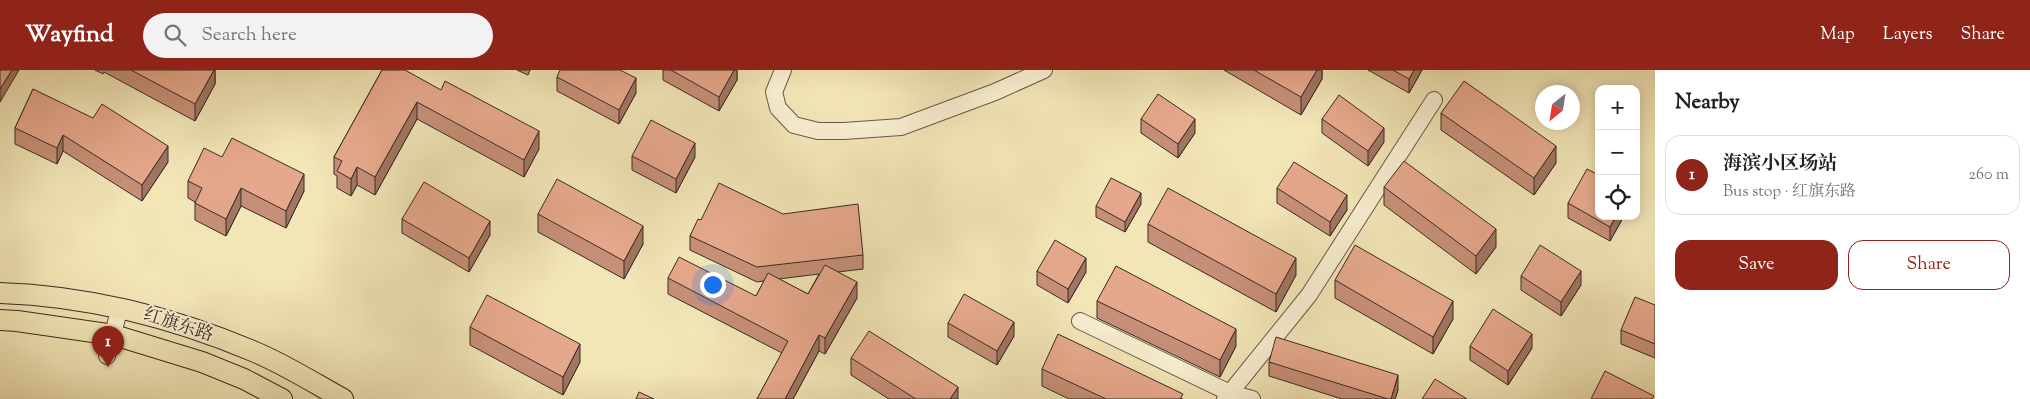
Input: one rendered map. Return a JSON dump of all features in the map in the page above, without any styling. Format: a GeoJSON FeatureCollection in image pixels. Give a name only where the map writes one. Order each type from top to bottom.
{"type":"FeatureCollection","features":[{"type":"Feature","properties":{"kind":"main road","name":"红旗东路"},"geometry":{"type":"LineString","coordinates":[[0,293],[120,307],[256,352],[343,399]]}},
{"type":"Feature","properties":{"kind":"main road","name":"红旗东路"},"geometry":{"type":"LineString","coordinates":[[0,320],[114,336],[202,362],[244,379],[282,399]]}},
{"type":"Feature","properties":{"kind":"street"},"geometry":{"type":"LineString","coordinates":[[783,70],[774,92],[778,108],[794,125],[818,131],[901,127],[995,92],[1044,70]]}},
{"type":"Feature","properties":{"kind":"street"},"geometry":{"type":"LineString","coordinates":[[1227,396],[1309,295],[1434,100]]}},
{"type":"Feature","properties":{"kind":"street"},"geometry":{"type":"LineString","coordinates":[[107,356],[114,336],[120,307]]}},
{"type":"Feature","properties":{"kind":"street"},"geometry":{"type":"LineString","coordinates":[[1080,321],[1227,396],[1252,399]]}},
{"type":"Feature","properties":{"kind":"building"},"geometry":{"type":"Polygon","coordinates":[[[0,70],[12,70],[0,89],[0,70]]]}},
{"type":"Feature","properties":{"kind":"building"},"geometry":{"type":"Polygon","coordinates":[[[131,70],[214,70],[195,104],[131,70]]]}},
{"type":"Feature","properties":{"kind":"building"},"geometry":{"type":"Polygon","coordinates":[[[382,70],[405,70],[441,90],[445,81],[539,131],[524,160],[417,102],[375,177],[357,167],[351,179],[337,171],[342,161],[334,157],[382,70]]]}},
{"type":"Feature","properties":{"kind":"building"},"geometry":{"type":"Polygon","coordinates":[[[560,70],[620,70],[636,78],[619,110],[557,77],[560,70]]]}},
{"type":"Feature","properties":{"kind":"building"},"geometry":{"type":"Polygon","coordinates":[[[671,70],[734,70],[719,97],[671,70]]]}},
{"type":"Feature","properties":{"kind":"building"},"geometry":{"type":"Polygon","coordinates":[[[1254,70],[1317,70],[1301,97],[1254,70]]]}},
{"type":"Feature","properties":{"kind":"building"},"geometry":{"type":"Polygon","coordinates":[[[1393,70],[1414,70],[1409,79],[1393,70]]]}},
{"type":"Feature","properties":{"kind":"building"},"geometry":{"type":"Polygon","coordinates":[[[1464,81],[1556,146],[1534,178],[1441,113],[1464,81]]]}},
{"type":"Feature","properties":{"kind":"building"},"geometry":{"type":"Polygon","coordinates":[[[33,89],[93,118],[102,104],[168,146],[142,185],[63,135],[57,148],[15,128],[33,89]]]}},
{"type":"Feature","properties":{"kind":"building"},"geometry":{"type":"Polygon","coordinates":[[[1158,94],[1195,119],[1178,144],[1141,119],[1158,94]]]}},
{"type":"Feature","properties":{"kind":"building"},"geometry":{"type":"Polygon","coordinates":[[[1339,95],[1384,128],[1368,151],[1322,119],[1339,95]]]}},
{"type":"Feature","properties":{"kind":"building"},"geometry":{"type":"Polygon","coordinates":[[[651,120],[695,143],[676,179],[632,156],[651,120]]]}},
{"type":"Feature","properties":{"kind":"building"},"geometry":{"type":"Polygon","coordinates":[[[232,138],[304,174],[286,211],[241,188],[226,219],[195,203],[202,188],[188,181],[204,148],[222,157],[232,138]]]}},
{"type":"Feature","properties":{"kind":"building"},"geometry":{"type":"Polygon","coordinates":[[[1404,161],[1496,229],[1476,256],[1384,187],[1404,161]]]}},
{"type":"Feature","properties":{"kind":"building"},"geometry":{"type":"Polygon","coordinates":[[[1294,162],[1347,195],[1330,222],[1277,188],[1294,162]]]}},
{"type":"Feature","properties":{"kind":"building"},"geometry":{"type":"Polygon","coordinates":[[[1587,169],[1595,173],[1595,218],[1568,203],[1587,169]]]}},
{"type":"Feature","properties":{"kind":"building"},"geometry":{"type":"Polygon","coordinates":[[[1111,178],[1141,193],[1125,222],[1096,206],[1111,178]]]}},
{"type":"Feature","properties":{"kind":"building"},"geometry":{"type":"Polygon","coordinates":[[[557,179],[643,226],[624,261],[538,214],[557,179]]]}},
{"type":"Feature","properties":{"kind":"building"},"geometry":{"type":"Polygon","coordinates":[[[424,182],[490,221],[469,258],[402,219],[424,182]]]}},
{"type":"Feature","properties":{"kind":"building"},"geometry":{"type":"Polygon","coordinates":[[[719,183],[783,214],[858,204],[863,255],[757,267],[690,236],[698,219],[701,220],[719,183]]]}},
{"type":"Feature","properties":{"kind":"building"},"geometry":{"type":"Polygon","coordinates":[[[1168,188],[1296,258],[1276,294],[1148,224],[1168,188]]]}},
{"type":"Feature","properties":{"kind":"building"},"geometry":{"type":"Polygon","coordinates":[[[1598,220],[1614,220],[1610,227],[1598,220]]]}},
{"type":"Feature","properties":{"kind":"building"},"geometry":{"type":"Polygon","coordinates":[[[1055,240],[1086,258],[1068,289],[1037,271],[1055,240]]]}},
{"type":"Feature","properties":{"kind":"building"},"geometry":{"type":"Polygon","coordinates":[[[1355,245],[1453,301],[1433,337],[1335,280],[1355,245]]]}},
{"type":"Feature","properties":{"kind":"building"},"geometry":{"type":"Polygon","coordinates":[[[1540,245],[1581,271],[1561,302],[1521,276],[1540,245]]]}},
{"type":"Feature","properties":{"kind":"building"},"geometry":{"type":"Polygon","coordinates":[[[679,257],[756,296],[768,273],[808,294],[825,265],[857,282],[825,338],[819,335],[785,399],[757,399],[788,341],[668,278],[679,257]]]}},
{"type":"Feature","properties":{"kind":"building"},"geometry":{"type":"Polygon","coordinates":[[[1116,266],[1236,329],[1220,360],[1097,301],[1116,266]]]}},
{"type":"Feature","properties":{"kind":"building"},"geometry":{"type":"Polygon","coordinates":[[[964,294],[1014,322],[997,351],[948,323],[964,294]]]}},
{"type":"Feature","properties":{"kind":"building"},"geometry":{"type":"Polygon","coordinates":[[[487,295],[580,344],[563,377],[470,327],[487,295]]]}},
{"type":"Feature","properties":{"kind":"building"},"geometry":{"type":"Polygon","coordinates":[[[1635,297],[1655,305],[1655,344],[1621,330],[1635,297]]]}},
{"type":"Feature","properties":{"kind":"building"},"geometry":{"type":"Polygon","coordinates":[[[1493,309],[1532,334],[1508,371],[1470,346],[1493,309]]]}},
{"type":"Feature","properties":{"kind":"building"},"geometry":{"type":"Polygon","coordinates":[[[869,331],[958,387],[950,399],[916,399],[851,358],[869,331]]]}},
{"type":"Feature","properties":{"kind":"building"},"geometry":{"type":"Polygon","coordinates":[[[1058,334],[1183,394],[1180,399],[1106,399],[1042,369],[1058,334]]]}},
{"type":"Feature","properties":{"kind":"building"},"geometry":{"type":"Polygon","coordinates":[[[1276,337],[1398,375],[1391,399],[1269,362],[1276,337]]]}},
{"type":"Feature","properties":{"kind":"building"},"geometry":{"type":"Polygon","coordinates":[[[1605,371],[1654,396],[1652,399],[1591,399],[1605,371]]]}},
{"type":"Feature","properties":{"kind":"building"},"geometry":{"type":"Polygon","coordinates":[[[1435,379],[1467,399],[1422,399],[1435,379]]]}},
{"type":"Feature","properties":{"kind":"building"},"geometry":{"type":"Polygon","coordinates":[[[639,392],[654,399],[636,399],[639,392]]]}},
{"type":"Feature","properties":{"kind":"place","name":"海滨小区场站"},"geometry":{"type":"Point","coordinates":[108,367]}}]}
